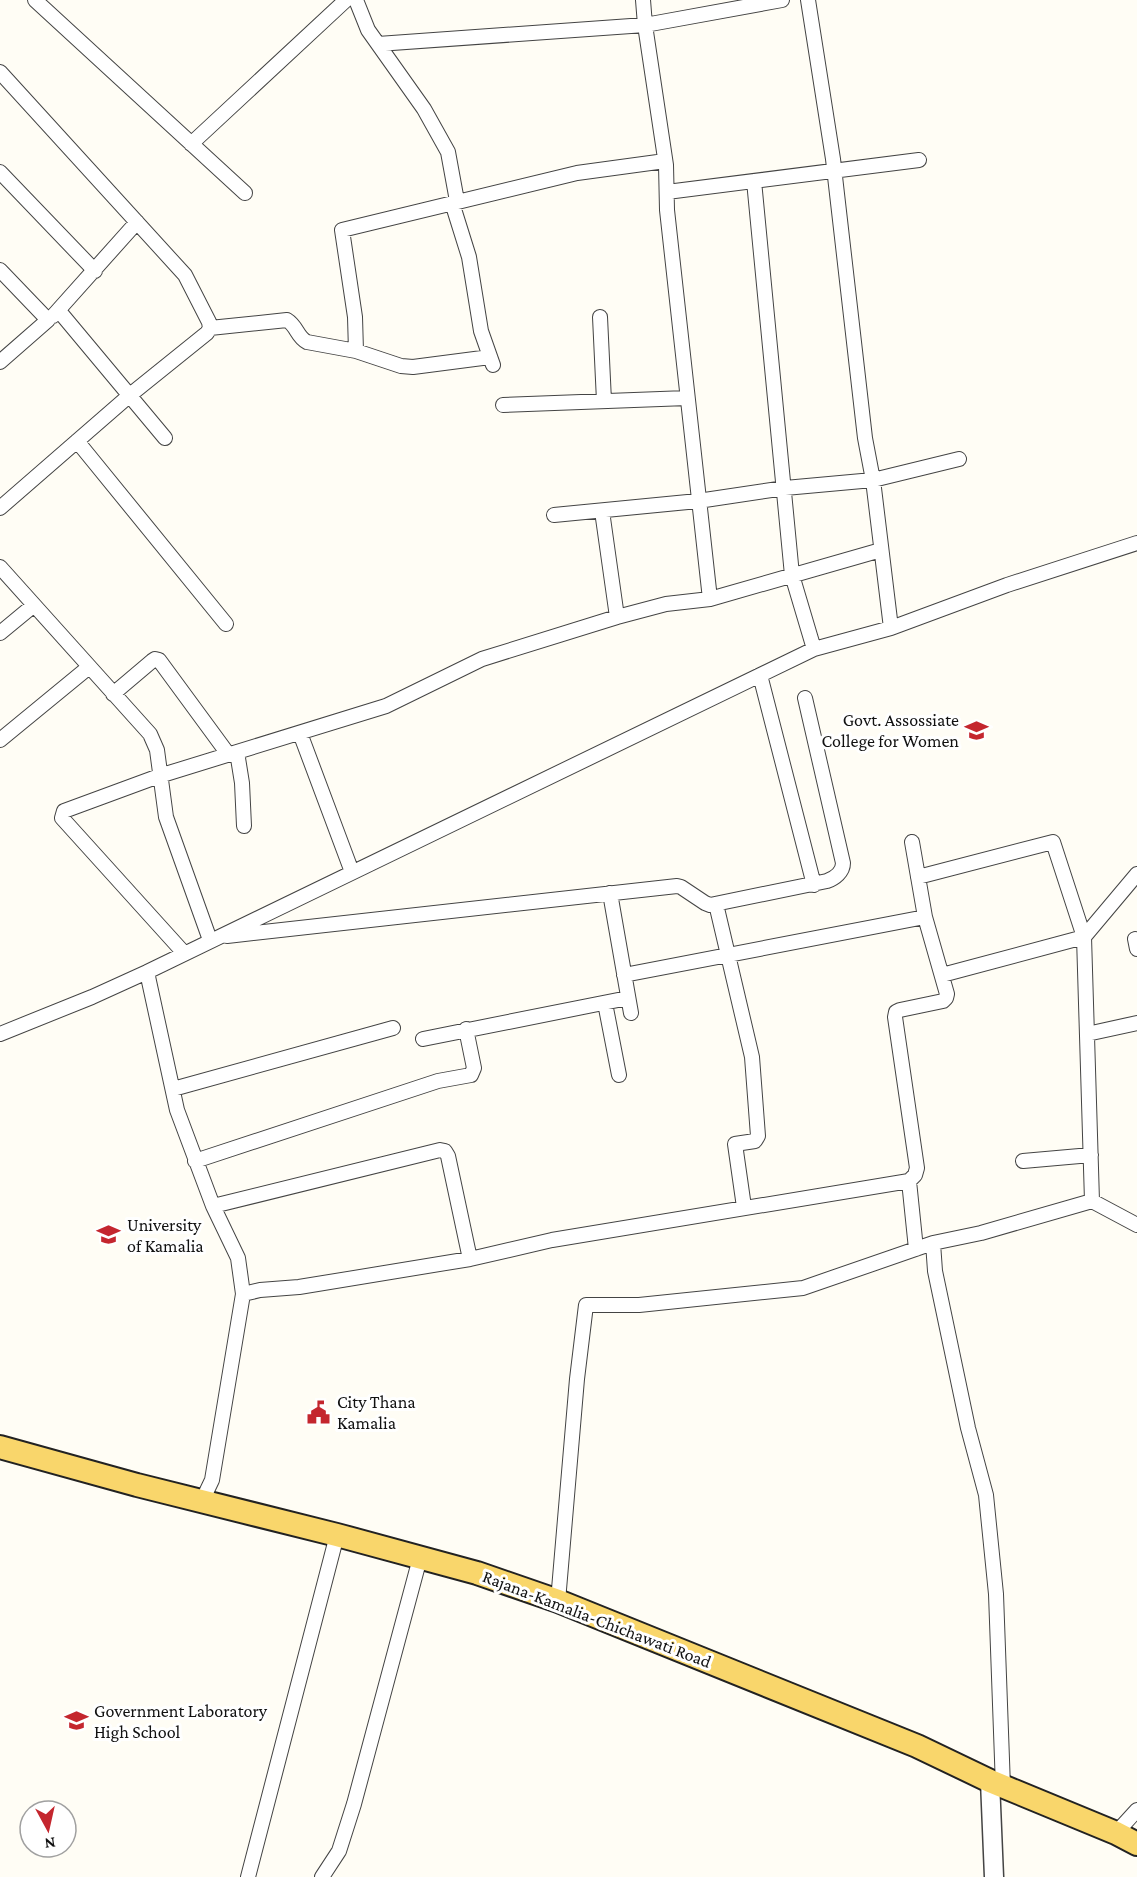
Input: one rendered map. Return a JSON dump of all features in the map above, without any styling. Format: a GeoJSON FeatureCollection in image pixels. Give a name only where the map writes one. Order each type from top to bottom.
{"type":"FeatureCollection","features":[{"type":"Feature","properties":{"kind":"main road","name":"Rajana-Kamalia-Chichawati Road"},"geometry":{"type":"LineString","coordinates":[[0,1448],[337,1534],[477,1573],[558,1601],[917,1746],[997,1784],[1116,1833],[1137,1844]]}},
{"type":"Feature","properties":{"kind":"street"},"geometry":{"type":"LineString","coordinates":[[35,0],[245,193]]}},
{"type":"Feature","properties":{"kind":"street"},"geometry":{"type":"LineString","coordinates":[[191,144],[346,0]]}},
{"type":"Feature","properties":{"kind":"street"},"geometry":{"type":"LineString","coordinates":[[210,328],[288,320],[293,324],[301,339],[307,342],[356,351],[401,366],[491,361],[481,331],[468,257],[454,209],[457,201],[448,152],[424,109],[368,30],[356,0]]}},
{"type":"Feature","properties":{"kind":"street"},"geometry":{"type":"LineString","coordinates":[[643,0],[665,161],[687,398],[710,599]]}},
{"type":"Feature","properties":{"kind":"street"},"geometry":{"type":"LineString","coordinates":[[378,44],[645,25],[782,0]]}},
{"type":"Feature","properties":{"kind":"street"},"geometry":{"type":"LineString","coordinates":[[808,0],[835,171],[865,438],[873,480],[891,628]]}},
{"type":"Feature","properties":{"kind":"street"},"geometry":{"type":"LineString","coordinates":[[0,72],[185,275],[210,328],[207,333],[130,395],[0,508]]}},
{"type":"Feature","properties":{"kind":"street"},"geometry":{"type":"LineString","coordinates":[[667,192],[919,160]]}},
{"type":"Feature","properties":{"kind":"street"},"geometry":{"type":"LineString","coordinates":[[356,351],[355,317],[342,230],[577,172],[665,161]]}},
{"type":"Feature","properties":{"kind":"street"},"geometry":{"type":"LineString","coordinates":[[0,172],[95,271]]}},
{"type":"Feature","properties":{"kind":"street"},"geometry":{"type":"LineString","coordinates":[[754,181],[792,575],[814,649]]}},
{"type":"Feature","properties":{"kind":"street"},"geometry":{"type":"LineString","coordinates":[[0,362],[54,315],[137,222]]}},
{"type":"Feature","properties":{"kind":"street"},"geometry":{"type":"LineString","coordinates":[[0,270],[54,315],[130,395],[165,438]]}},
{"type":"Feature","properties":{"kind":"street"},"geometry":{"type":"LineString","coordinates":[[600,316],[604,401]]}},
{"type":"Feature","properties":{"kind":"street"},"geometry":{"type":"LineString","coordinates":[[503,405],[687,398]]}},
{"type":"Feature","properties":{"kind":"street"},"geometry":{"type":"LineString","coordinates":[[77,441],[226,624]]}},
{"type":"Feature","properties":{"kind":"street"},"geometry":{"type":"LineString","coordinates":[[554,515],[873,480],[959,459]]}},
{"type":"Feature","properties":{"kind":"street"},"geometry":{"type":"LineString","coordinates":[[602,511],[617,617]]}},
{"type":"Feature","properties":{"kind":"street"},"geometry":{"type":"LineString","coordinates":[[0,1034],[147,972],[213,938],[814,649],[891,628],[1007,585],[1137,543]]}},
{"type":"Feature","properties":{"kind":"street"},"geometry":{"type":"LineString","coordinates":[[184,953],[63,818],[64,811],[159,776],[386,706],[482,659],[617,617],[666,604],[710,599],[881,550]]}},
{"type":"Feature","properties":{"kind":"street"},"geometry":{"type":"LineString","coordinates":[[0,567],[150,734],[157,750],[159,776],[171,831],[213,938]]}},
{"type":"Feature","properties":{"kind":"street"},"geometry":{"type":"LineString","coordinates":[[0,633],[34,605]]}},
{"type":"Feature","properties":{"kind":"street"},"geometry":{"type":"LineString","coordinates":[[113,694],[152,661],[159,660],[233,753],[242,783],[244,826]]}},
{"type":"Feature","properties":{"kind":"street"},"geometry":{"type":"LineString","coordinates":[[0,740],[88,667]]}},
{"type":"Feature","properties":{"kind":"street"},"geometry":{"type":"LineString","coordinates":[[760,675],[814,885]]}},
{"type":"Feature","properties":{"kind":"street"},"geometry":{"type":"LineString","coordinates":[[213,938],[679,886],[707,905],[814,885],[834,879],[843,863],[805,698]]}},
{"type":"Feature","properties":{"kind":"street"},"geometry":{"type":"LineString","coordinates":[[300,733],[352,872]]}},
{"type":"Feature","properties":{"kind":"street"},"geometry":{"type":"LineString","coordinates":[[243,1294],[260,1290],[299,1287],[470,1258],[552,1240],[909,1181],[915,1175],[917,1168],[896,1012],[943,1001],[946,998],[942,975],[925,917],[912,842]]}},
{"type":"Feature","properties":{"kind":"street"},"geometry":{"type":"LineString","coordinates":[[918,877],[1053,842],[1084,938],[1092,1201]]}},
{"type":"Feature","properties":{"kind":"street"},"geometry":{"type":"LineString","coordinates":[[942,975],[1084,938],[1137,874]]}},
{"type":"Feature","properties":{"kind":"street"},"geometry":{"type":"LineString","coordinates":[[610,892],[631,1013]]}},
{"type":"Feature","properties":{"kind":"street"},"geometry":{"type":"LineString","coordinates":[[716,904],[752,1057],[758,1136],[755,1141],[735,1144],[744,1207]]}},
{"type":"Feature","properties":{"kind":"street"},"geometry":{"type":"LineString","coordinates":[[624,975],[925,917]]}},
{"type":"Feature","properties":{"kind":"street"},"geometry":{"type":"LineString","coordinates":[[147,972],[177,1110],[213,1206],[238,1258],[243,1294],[212,1480],[202,1501]]}},
{"type":"Feature","properties":{"kind":"street"},"geometry":{"type":"LineString","coordinates":[[423,1039],[628,998]]}},
{"type":"Feature","properties":{"kind":"street"},"geometry":{"type":"LineString","coordinates":[[605,1003],[619,1076]]}},
{"type":"Feature","properties":{"kind":"street"},"geometry":{"type":"LineString","coordinates":[[1087,1034],[1137,1023]]}},
{"type":"Feature","properties":{"kind":"street"},"geometry":{"type":"LineString","coordinates":[[173,1089],[393,1028]]}},
{"type":"Feature","properties":{"kind":"street"},"geometry":{"type":"LineString","coordinates":[[195,1161],[438,1082],[471,1075],[474,1068],[466,1029]]}},
{"type":"Feature","properties":{"kind":"street"},"geometry":{"type":"LineString","coordinates":[[213,1206],[440,1150],[445,1151],[470,1258]]}},
{"type":"Feature","properties":{"kind":"street"},"geometry":{"type":"LineString","coordinates":[[1023,1161],[1091,1155]]}},
{"type":"Feature","properties":{"kind":"street"},"geometry":{"type":"LineString","coordinates":[[909,1181],[916,1249]]}},
{"type":"Feature","properties":{"kind":"street"},"geometry":{"type":"LineString","coordinates":[[558,1601],[577,1379],[586,1305],[639,1305],[803,1288],[933,1243],[981,1233],[1092,1201],[1137,1225]]}},
{"type":"Feature","properties":{"kind":"street"},"geometry":{"type":"LineString","coordinates":[[933,1243],[935,1271],[968,1428],[986,1495],[996,1594],[997,1784],[994,1877]]}},
{"type":"Feature","properties":{"kind":"street"},"geometry":{"type":"LineString","coordinates":[[248,1877],[337,1534]]}},
{"type":"Feature","properties":{"kind":"street"},"geometry":{"type":"LineString","coordinates":[[322,1877],[339,1851],[354,1804],[420,1558]]}},
{"type":"Feature","properties":{"kind":"street"},"geometry":{"type":"LineString","coordinates":[[1116,1833],[1137,1810]]}},
{"type":"Feature","properties":{"kind":"place","name":"Govt. Assossiate College for Women"},"geometry":{"type":"Point","coordinates":[977,730]}},
{"type":"Feature","properties":{"kind":"place","name":"University of Kamalia"},"geometry":{"type":"Point","coordinates":[109,1235]}},
{"type":"Feature","properties":{"kind":"place","name":"City Thana Kamalia"},"geometry":{"type":"Point","coordinates":[319,1412]}},
{"type":"Feature","properties":{"kind":"place","name":"Government Laboratory High School"},"geometry":{"type":"Point","coordinates":[76,1721]}}]}
